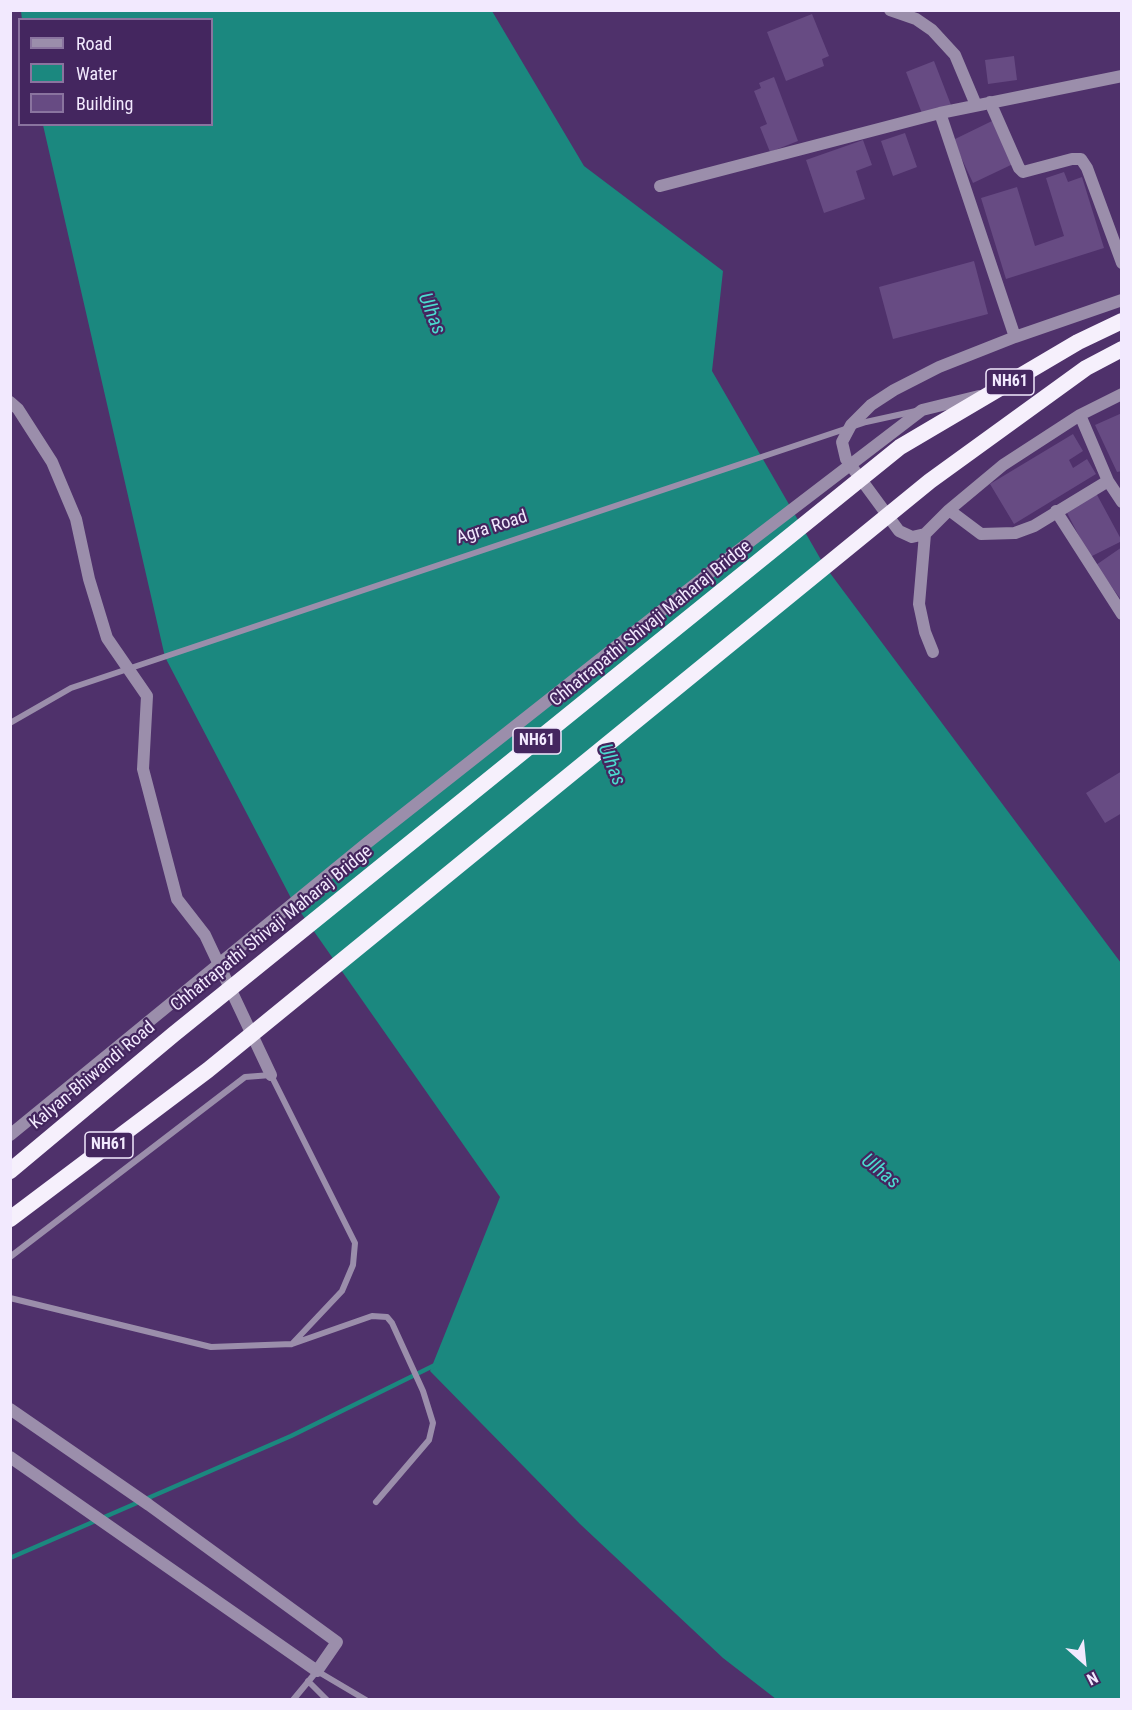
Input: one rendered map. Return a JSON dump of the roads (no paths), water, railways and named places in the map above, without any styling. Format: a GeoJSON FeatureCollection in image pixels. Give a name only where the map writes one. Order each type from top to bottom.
{"type":"FeatureCollection","features":[{"type":"Feature","properties":{"kind":"highway","name":"NH61"},"geometry":{"type":"LineString","coordinates":[[895,441],[994,392],[1078,342],[1122,321]]}},
{"type":"Feature","properties":{"kind":"highway","name":"NH61"},"geometry":{"type":"LineString","coordinates":[[10,1219],[208,1070],[930,481],[1086,368],[1122,349]]}},
{"type":"Feature","properties":{"kind":"highway","name":"Chhatrapathi Shivaji Maharaj Bridge"},"geometry":{"type":"LineString","coordinates":[[174,1034],[895,441]]}},
{"type":"Feature","properties":{"kind":"highway","name":"Kalyan-Bhiwandi Road"},"geometry":{"type":"LineString","coordinates":[[10,1171],[174,1034]]}},
{"type":"Feature","properties":{"kind":"street"},"geometry":{"type":"LineString","coordinates":[[890,10],[916,19],[932,30],[955,55],[976,105]]}},
{"type":"Feature","properties":{"kind":"street"},"geometry":{"type":"LineString","coordinates":[[660,186],[940,113],[1122,76]]}},
{"type":"Feature","properties":{"kind":"street"},"geometry":{"type":"LineString","coordinates":[[990,102],[1019,168],[1023,172],[1072,159],[1081,159],[1087,168],[1122,263]]}},
{"type":"Feature","properties":{"kind":"street"},"geometry":{"type":"LineString","coordinates":[[940,113],[1015,337]]}},
{"type":"Feature","properties":{"kind":"street"},"geometry":{"type":"LineString","coordinates":[[1122,300],[1015,337],[939,367],[894,390],[871,405],[851,425],[842,442],[846,459],[899,531],[912,537],[926,534],[949,510],[1003,465],[1080,415],[1122,394]]}},
{"type":"Feature","properties":{"kind":"street","name":"Agra Road"},"geometry":{"type":"LineString","coordinates":[[922,410],[994,392]]}},
{"type":"Feature","properties":{"kind":"street"},"geometry":{"type":"LineString","coordinates":[[10,402],[18,409],[52,462],[76,519],[89,579],[107,638],[147,696],[143,769],[177,899],[205,935],[271,1075]]}},
{"type":"Feature","properties":{"kind":"street"},"geometry":{"type":"LineString","coordinates":[[10,1135],[405,813],[722,563],[895,441],[922,410]]}},
{"type":"Feature","properties":{"kind":"street"},"geometry":{"type":"LineString","coordinates":[[1080,415],[1108,481],[1122,502]]}},
{"type":"Feature","properties":{"kind":"street"},"geometry":{"type":"LineString","coordinates":[[949,510],[981,534],[1015,533],[1034,526],[1108,481]]}},
{"type":"Feature","properties":{"kind":"street"},"geometry":{"type":"LineString","coordinates":[[1056,511],[1122,614]]}},
{"type":"Feature","properties":{"kind":"street"},"geometry":{"type":"LineString","coordinates":[[926,534],[919,604],[925,632],[933,652]]}},
{"type":"Feature","properties":{"kind":"street"},"geometry":{"type":"LineString","coordinates":[[10,1409],[149,1505],[337,1642],[317,1671],[10,1457]]}},
{"type":"Feature","properties":{"kind":"lane","name":"Agra Road"},"geometry":{"type":"LineString","coordinates":[[10,723],[71,688],[866,422],[922,410]]}},
{"type":"Feature","properties":{"kind":"lane"},"geometry":{"type":"LineString","coordinates":[[10,1257],[245,1077],[271,1075],[355,1243],[353,1265],[342,1291],[292,1344]]}},
{"type":"Feature","properties":{"kind":"lane"},"geometry":{"type":"LineString","coordinates":[[10,1298],[211,1347],[292,1344],[372,1316],[387,1317],[392,1323],[423,1391],[432,1423],[429,1440],[376,1502]]}},
{"type":"Feature","properties":{"kind":"lane"},"geometry":{"type":"LineString","coordinates":[[293,1700],[317,1671],[366,1700]]}},
{"type":"Feature","properties":{"kind":"lane"},"geometry":{"type":"LineString","coordinates":[[308,1681],[327,1700]]}},
{"type":"Feature","properties":{"kind":"water","name":"Ulhas"},"geometry":{"type":"Polygon","coordinates":[[[21,11],[492,11],[584,166],[723,271],[712,371],[824,565],[1121,963],[1121,1699],[776,1699],[723,1658],[580,1524],[430,1371],[500,1197],[292,900],[165,657],[43,126],[213,126],[213,18],[22,18],[21,11]]]}},
{"type":"Feature","properties":{"kind":"waterway"},"geometry":{"type":"LineString","coordinates":[[10,1558],[291,1436],[437,1364]]}}]}
